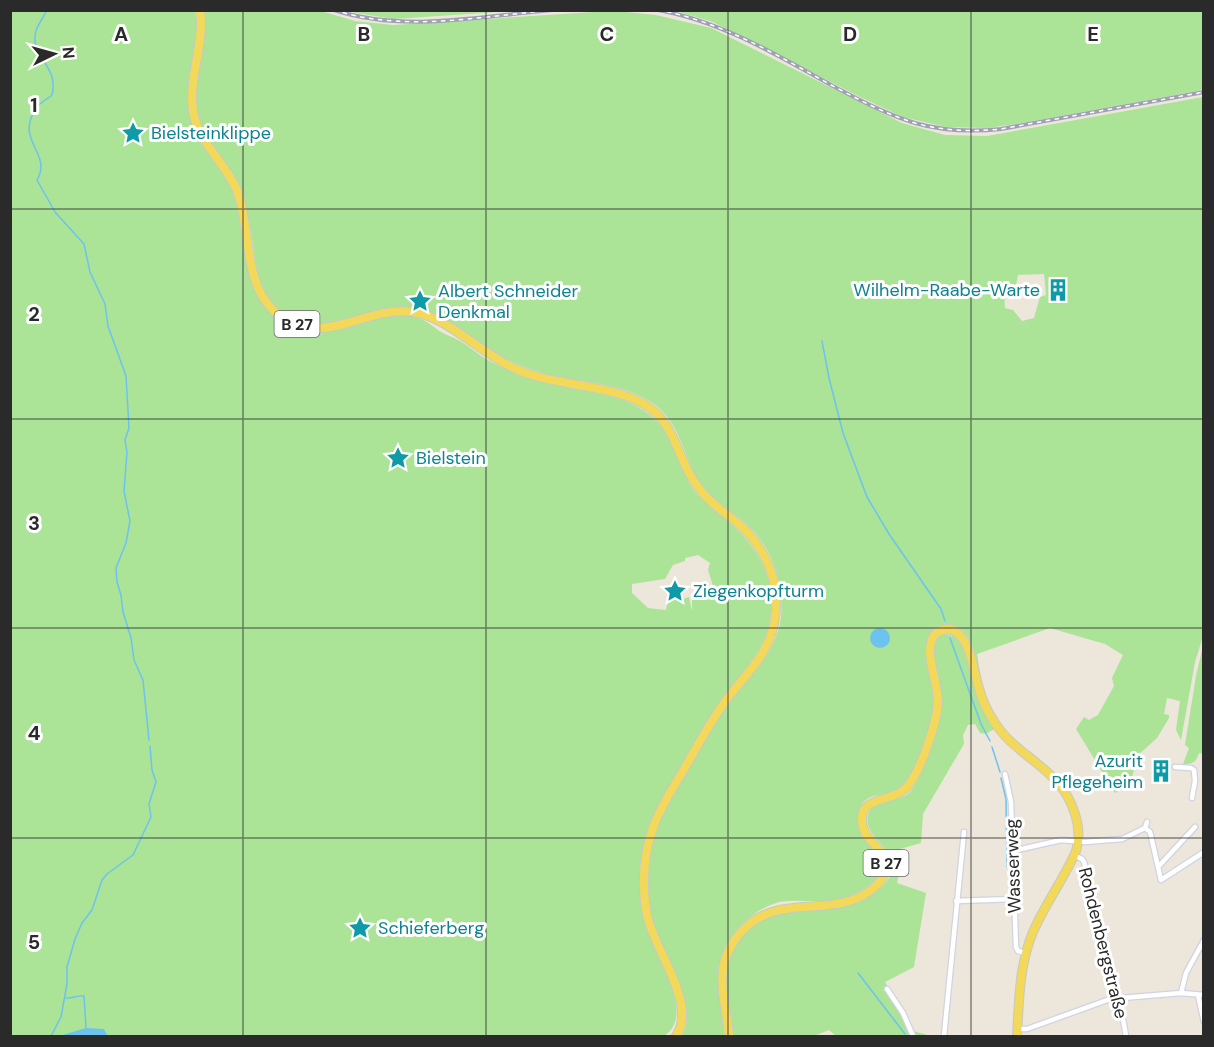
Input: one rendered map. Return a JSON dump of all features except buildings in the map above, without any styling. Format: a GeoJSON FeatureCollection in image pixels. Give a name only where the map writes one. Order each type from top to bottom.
{"type":"FeatureCollection","features":[{"type":"Feature","properties":{"kind":"main road","name":"B 27"},"geometry":{"type":"LineString","coordinates":[[200,10],[201,37],[192,95],[194,116],[202,137],[238,193],[255,278],[262,295],[272,309],[293,323],[317,329],[343,325],[389,312],[421,313],[442,322],[488,355],[519,370],[550,380],[619,393],[636,399],[662,418],[673,435],[689,474],[700,490],[752,536],[768,562],[776,596],[775,622],[769,642],[759,660],[723,704],[696,747],[664,803],[648,845],[644,868],[645,901],[653,936],[681,1003],[683,1022],[676,1036]]}},
{"type":"Feature","properties":{"kind":"main road","name":"B 27"},"geometry":{"type":"LineString","coordinates":[[729,1036],[723,990],[723,968],[730,947],[743,929],[761,915],[780,908],[847,903],[869,892],[884,876],[886,860],[883,853],[864,832],[862,818],[865,808],[871,803],[893,796],[905,789],[918,768],[937,711],[937,689],[930,650],[931,640],[936,633],[944,630],[958,634],[965,641],[984,701],[993,720],[1004,735],[1046,770],[1063,790],[1074,812],[1078,827],[1078,841],[1074,855],[1035,926],[1025,953],[1017,1033]]}},
{"type":"Feature","properties":{"kind":"street"},"geometry":{"type":"LineString","coordinates":[[1175,767],[1194,770],[1195,789],[1192,798]]}},
{"type":"Feature","properties":{"kind":"street","name":"Wasserweg"},"geometry":{"type":"LineString","coordinates":[[1005,774],[1011,802],[1016,947],[1018,951],[1025,953]]}},
{"type":"Feature","properties":{"kind":"street"},"geometry":{"type":"LineString","coordinates":[[1013,851],[1061,840],[1122,839],[1145,828],[1147,822]]}},
{"type":"Feature","properties":{"kind":"street"},"geometry":{"type":"LineString","coordinates":[[1158,867],[1195,827]]}},
{"type":"Feature","properties":{"kind":"street"},"geometry":{"type":"LineString","coordinates":[[1145,828],[1150,832],[1161,879],[1203,852]]}},
{"type":"Feature","properties":{"kind":"street"},"geometry":{"type":"LineString","coordinates":[[944,1036],[964,832]]}},
{"type":"Feature","properties":{"kind":"street","name":"Rohdenbergstraße"},"geometry":{"type":"LineString","coordinates":[[1074,855],[1082,858],[1084,862],[1119,997],[1126,1036]]}},
{"type":"Feature","properties":{"kind":"street"},"geometry":{"type":"LineString","coordinates":[[956,900],[1014,899]]}},
{"type":"Feature","properties":{"kind":"street"},"geometry":{"type":"LineString","coordinates":[[1181,993],[1186,973],[1203,940]]}},
{"type":"Feature","properties":{"kind":"street"},"geometry":{"type":"LineString","coordinates":[[887,989],[903,1013],[913,1036]]}},
{"type":"Feature","properties":{"kind":"street"},"geometry":{"type":"LineString","coordinates":[[1017,1033],[1119,997],[1181,993],[1200,995],[1203,1022]]}},
{"type":"Feature","properties":{"kind":"green space"},"geometry":{"type":"Polygon","coordinates":[[[345,10],[514,11],[393,19],[345,10]]]}},
{"type":"Feature","properties":{"kind":"green space"},"geometry":{"type":"Polygon","coordinates":[[[10,11],[195,11],[196,36],[188,98],[192,123],[196,134],[222,172],[233,193],[254,290],[262,304],[273,316],[290,327],[307,332],[341,329],[394,316],[417,317],[464,343],[486,359],[519,375],[621,399],[636,406],[650,415],[665,431],[696,493],[742,534],[759,557],[769,582],[771,612],[769,625],[760,648],[718,705],[664,795],[652,819],[644,845],[640,895],[645,924],[675,999],[676,1013],[673,1026],[664,1036],[108,1036],[104,1029],[59,1036],[11,1036],[10,11]],[[698,555],[685,558],[685,561],[673,565],[665,579],[632,584],[632,593],[648,608],[666,610],[668,600],[689,597],[692,611],[692,597],[698,596],[713,586],[708,570],[710,563],[698,555]]]}},
{"type":"Feature","properties":{"kind":"green space"},"geometry":{"type":"Polygon","coordinates":[[[203,11],[321,11],[355,21],[393,25],[594,12],[656,15],[711,28],[902,123],[945,135],[987,136],[1203,97],[1204,633],[1195,662],[1181,740],[1176,730],[1180,701],[1167,698],[1164,714],[1169,715],[1169,718],[1157,738],[1138,755],[1131,781],[1115,793],[1076,729],[1084,717],[1089,720],[1098,715],[1114,686],[1112,678],[1123,655],[1105,644],[1050,628],[977,654],[981,682],[973,649],[966,634],[953,625],[939,626],[931,633],[927,643],[933,711],[915,767],[902,785],[891,792],[865,800],[859,810],[859,830],[880,860],[881,867],[876,879],[859,892],[847,897],[830,901],[779,902],[767,906],[746,920],[729,940],[719,963],[718,984],[724,1036],[682,1036],[687,1023],[687,1009],[678,979],[657,935],[650,910],[648,878],[650,856],[658,826],[676,790],[725,709],[759,666],[773,644],[781,617],[781,603],[778,576],[768,551],[742,520],[707,493],[696,477],[669,420],[661,410],[638,395],[522,366],[490,351],[418,309],[400,308],[342,321],[315,324],[289,318],[278,310],[262,287],[258,275],[245,208],[211,149],[200,124],[196,98],[204,24],[203,11]],[[1044,274],[1018,275],[1015,290],[1004,291],[1005,308],[1013,310],[1022,321],[1034,318],[1040,297],[1046,295],[1044,274]]]}},
{"type":"Feature","properties":{"kind":"green space"},"geometry":{"type":"Polygon","coordinates":[[[676,11],[1203,11],[1203,90],[988,128],[946,127],[903,117],[713,22],[676,11]]]}},
{"type":"Feature","properties":{"kind":"green space"},"geometry":{"type":"Polygon","coordinates":[[[943,634],[954,636],[962,645],[979,700],[994,729],[986,734],[980,733],[975,724],[968,725],[963,735],[964,744],[923,814],[921,843],[900,849],[900,871],[897,883],[926,893],[914,967],[885,982],[913,1031],[931,1036],[836,1036],[829,1030],[814,1036],[733,1036],[726,978],[731,955],[743,936],[770,916],[793,911],[838,908],[861,901],[878,890],[891,874],[893,865],[891,857],[870,831],[868,815],[875,806],[905,796],[910,792],[925,764],[940,716],[941,699],[934,644],[943,634]]]}},
{"type":"Feature","properties":{"kind":"green space"},"geometry":{"type":"Polygon","coordinates":[[[1203,646],[1203,754],[1199,753],[1196,759],[1189,764],[1183,764],[1189,748],[1185,745],[1203,646]]]}},
{"type":"Feature","properties":{"kind":"water"},"geometry":{"type":"Polygon","coordinates":[[[880,628],[887,631],[890,638],[887,645],[880,648],[873,645],[870,638],[873,631],[880,628]]]}},
{"type":"Feature","properties":{"kind":"water"},"geometry":{"type":"Polygon","coordinates":[[[86,1028],[104,1029],[108,1036],[59,1036],[86,1028]]]}},
{"type":"Feature","properties":{"kind":"waterway"},"geometry":{"type":"LineString","coordinates":[[47,10],[37,28],[35,38],[39,53],[51,75],[52,95],[37,107],[29,129],[40,162],[41,170],[37,180],[55,212],[84,244],[90,272],[105,304],[108,326],[126,376],[129,428],[125,440],[127,452],[124,491],[130,521],[126,543],[116,568],[134,660],[143,680],[149,740]]}},
{"type":"Feature","properties":{"kind":"waterway"},"geometry":{"type":"LineString","coordinates":[[822,341],[843,433],[867,497],[889,534],[941,609],[945,621]]}},
{"type":"Feature","properties":{"kind":"waterway"},"geometry":{"type":"LineString","coordinates":[[950,638],[981,724],[990,741]]}},
{"type":"Feature","properties":{"kind":"waterway"},"geometry":{"type":"LineString","coordinates":[[51,1036],[61,1017],[67,984],[67,967],[82,923],[92,910],[102,880],[133,855],[151,817],[149,804],[156,782],[152,770],[150,746]]}},
{"type":"Feature","properties":{"kind":"waterway"},"geometry":{"type":"LineString","coordinates":[[992,747],[1000,772]]}},
{"type":"Feature","properties":{"kind":"waterway"},"geometry":{"type":"LineString","coordinates":[[1001,778],[1006,799],[1007,866]]}},
{"type":"Feature","properties":{"kind":"waterway"},"geometry":{"type":"LineString","coordinates":[[858,973],[905,1034]]}},
{"type":"Feature","properties":{"kind":"waterway"},"geometry":{"type":"LineString","coordinates":[[65,998],[84,996],[86,1028]]}},
{"type":"Feature","properties":{"kind":"railway"},"geometry":{"type":"LineString","coordinates":[[334,10],[388,21],[416,22],[471,19],[553,10]]}},
{"type":"Feature","properties":{"kind":"railway"},"geometry":{"type":"LineString","coordinates":[[658,10],[704,22],[748,40],[882,111],[936,128],[968,131],[1001,129],[1204,92]]}},
{"type":"Feature","properties":{"kind":"place","name":"Bielsteinklippe"},"geometry":{"type":"Point","coordinates":[133,133]}},
{"type":"Feature","properties":{"kind":"place","name":"Wilhelm-Raabe-Warte"},"geometry":{"type":"Point","coordinates":[1058,290]}},
{"type":"Feature","properties":{"kind":"place","name":"Albert Schneider Denkmal"},"geometry":{"type":"Point","coordinates":[420,301]}},
{"type":"Feature","properties":{"kind":"place","name":"Bielstein"},"geometry":{"type":"Point","coordinates":[398,458]}},
{"type":"Feature","properties":{"kind":"place","name":"Ziegenkopfturm"},"geometry":{"type":"Point","coordinates":[675,591]}},
{"type":"Feature","properties":{"kind":"place","name":"Azurit Pflegeheim"},"geometry":{"type":"Point","coordinates":[1161,771]}},
{"type":"Feature","properties":{"kind":"place","name":"Schieferberg"},"geometry":{"type":"Point","coordinates":[360,928]}}]}
